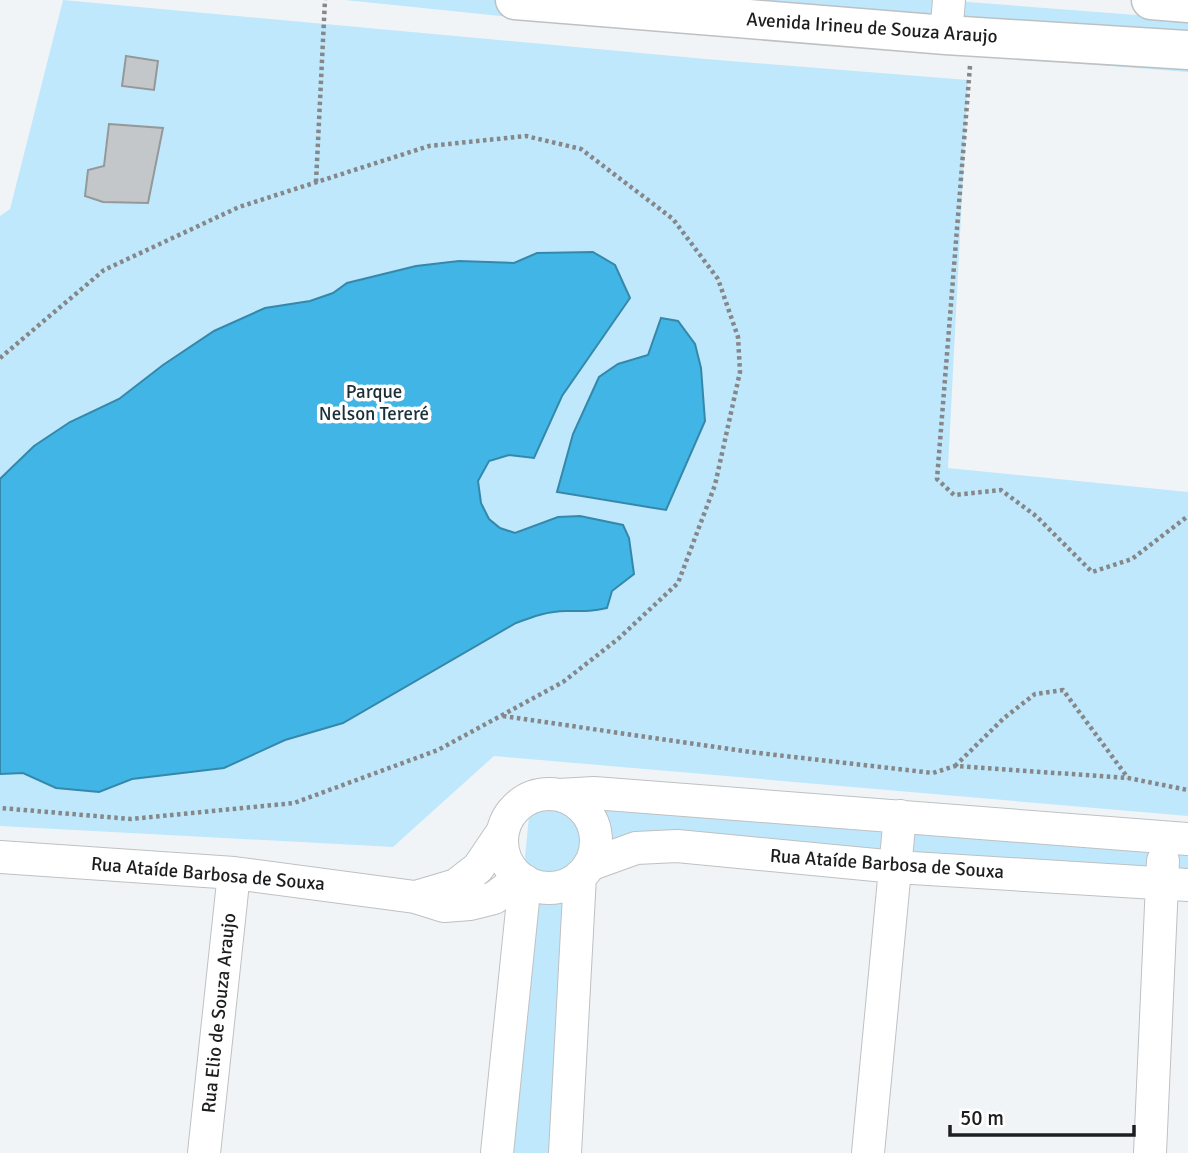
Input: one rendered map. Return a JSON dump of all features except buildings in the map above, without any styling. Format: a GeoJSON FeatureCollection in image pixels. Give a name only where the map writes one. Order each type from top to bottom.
{"type":"FeatureCollection","features":[{"type":"Feature","properties":{"kind":"main road","name":"Avenida Irineu de Souza Araujo"},"geometry":{"type":"LineString","coordinates":[[515,0],[956,23],[1188,50]]}},
{"type":"Feature","properties":{"kind":"main road"},"geometry":{"type":"LineString","coordinates":[[1151,0],[1188,3]]}},
{"type":"Feature","properties":{"kind":"street"},"geometry":{"type":"LineString","coordinates":[[585,871],[568,884],[553,888],[539,887],[523,880],[506,859],[503,831],[508,817],[518,805],[530,797],[544,794],[594,793],[1177,838],[1150,1153]]}},
{"type":"Feature","properties":{"kind":"street"},"geometry":{"type":"LineString","coordinates":[[559,795],[573,800],[584,810],[592,822],[596,836],[595,851],[585,871],[565,1153]]}},
{"type":"Feature","properties":{"kind":"street"},"geometry":{"type":"LineString","coordinates":[[868,1153],[900,816]]}},
{"type":"Feature","properties":{"kind":"street","name":"Rua Ataíde Barbosa de Souxa"},"geometry":{"type":"LineString","coordinates":[[415,897],[456,885],[478,868],[503,831]]}},
{"type":"Feature","properties":{"kind":"street","name":"Rua Ataíde Barbosa de Souxa"},"geometry":{"type":"LineString","coordinates":[[585,871],[636,848],[677,846],[896,867],[1175,884]]}},
{"type":"Feature","properties":{"kind":"street","name":"Rua Ataíde Barbosa de Souxa"},"geometry":{"type":"LineString","coordinates":[[0,857],[234,873],[415,897],[444,906],[470,904],[494,898],[523,880]]}},
{"type":"Feature","properties":{"kind":"street","name":"Rua Elio de Souza Araujo"},"geometry":{"type":"LineString","coordinates":[[204,1153],[234,873]]}},
{"type":"Feature","properties":{"kind":"street"},"geometry":{"type":"LineString","coordinates":[[497,1153],[523,880]]}},
{"type":"Feature","properties":{"kind":"path"},"geometry":{"type":"LineString","coordinates":[[316,182],[325,0]]}},
{"type":"Feature","properties":{"kind":"path"},"geometry":{"type":"LineString","coordinates":[[956,23],[937,479],[954,495],[1001,489],[1036,516],[1092,572],[1132,559],[1188,516]]}},
{"type":"Feature","properties":{"kind":"path"},"geometry":{"type":"LineString","coordinates":[[0,358],[104,270],[239,207],[429,146],[526,136],[581,149],[673,219],[718,279],[738,337],[740,372],[715,485],[678,583],[618,639],[563,682],[438,750],[294,803],[131,819],[0,808]]}},
{"type":"Feature","properties":{"kind":"path"},"geometry":{"type":"LineString","coordinates":[[955,766],[1004,718],[1035,694],[1063,690],[1128,778]]}},
{"type":"Feature","properties":{"kind":"path"},"geometry":{"type":"LineString","coordinates":[[502,715],[750,752],[933,773],[955,766],[1128,778],[1188,790]]}},
{"type":"Feature","properties":{"kind":"green space","name":"Parque Nelson Tereré"},"geometry":{"type":"Polygon","coordinates":[[[63,0],[706,59],[968,80],[948,468],[1188,492],[1188,816],[494,756],[393,847],[0,826],[0,216],[10,209],[63,0]]]}},
{"type":"Feature","properties":{"kind":"green space"},"geometry":{"type":"Polygon","coordinates":[[[345,0],[942,0],[1188,19],[1188,72],[627,29],[345,0]]]}},
{"type":"Feature","properties":{"kind":"green space"},"geometry":{"type":"Polygon","coordinates":[[[568,787],[1188,827],[1188,874],[892,850],[678,838],[595,847],[569,1153],[496,1153],[530,806],[568,787]]]}},
{"type":"Feature","properties":{"kind":"water"},"geometry":{"type":"Polygon","coordinates":[[[593,252],[615,265],[630,298],[562,396],[534,458],[509,455],[489,461],[478,481],[481,503],[489,519],[500,528],[515,533],[558,517],[580,516],[623,525],[629,538],[634,574],[612,591],[607,608],[553,612],[516,623],[343,723],[285,740],[224,768],[132,779],[99,792],[56,788],[23,773],[0,774],[0,479],[34,446],[70,422],[119,399],[214,331],[265,308],[310,301],[333,293],[347,283],[416,266],[459,261],[514,263],[537,253],[593,252]]]}},
{"type":"Feature","properties":{"kind":"water"},"geometry":{"type":"Polygon","coordinates":[[[661,318],[678,321],[695,344],[701,368],[705,421],[666,510],[557,492],[573,434],[599,377],[618,364],[648,355],[661,318]]]}}]}
